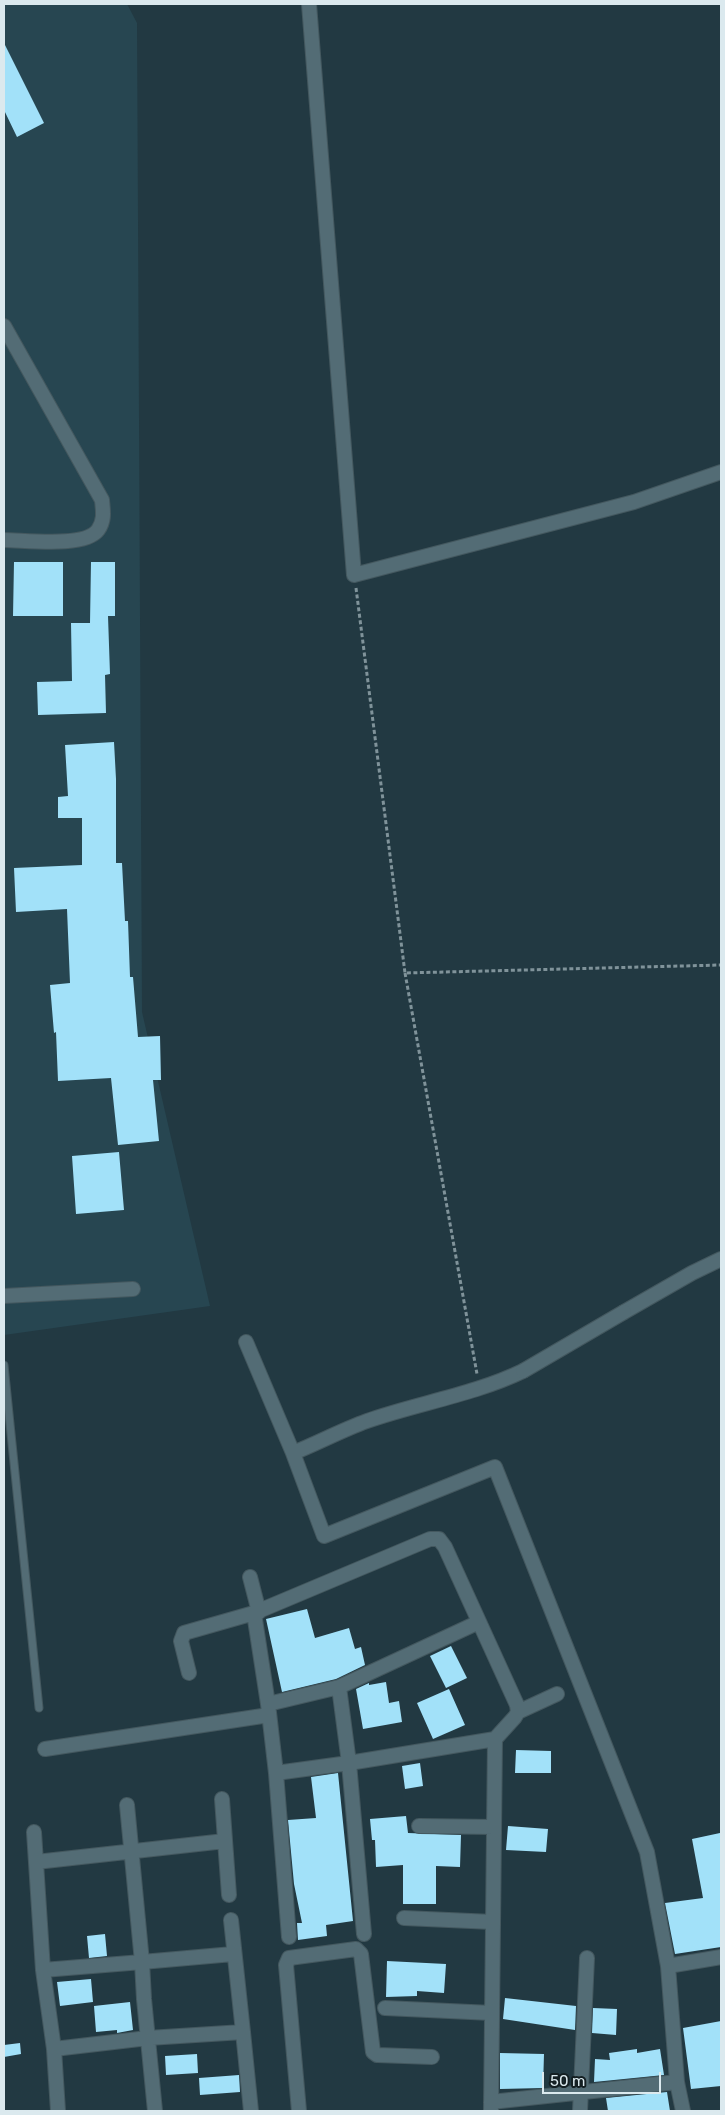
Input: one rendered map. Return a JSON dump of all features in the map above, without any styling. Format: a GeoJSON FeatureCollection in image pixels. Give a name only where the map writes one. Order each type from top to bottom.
{"type":"FeatureCollection","features":[{"type":"Feature","properties":{"kind":"street"},"geometry":{"type":"LineString","coordinates":[[310,4],[354,575],[634,502],[721,472]]}},
{"type":"Feature","properties":{"kind":"street"},"geometry":{"type":"LineString","coordinates":[[4,326],[102,500],[104,517],[98,530],[88,538],[74,541],[4,540]]}},
{"type":"Feature","properties":{"kind":"street"},"geometry":{"type":"LineString","coordinates":[[293,1453],[367,1421],[500,1382],[523,1371],[692,1273],[721,1259]]}},
{"type":"Feature","properties":{"kind":"street"},"geometry":{"type":"LineString","coordinates":[[4,1296],[133,1289]]}},
{"type":"Feature","properties":{"kind":"street"},"geometry":{"type":"LineString","coordinates":[[246,1342],[293,1453],[324,1536],[496,1467],[647,1852],[668,1966],[677,2082],[683,2111]]}},
{"type":"Feature","properties":{"kind":"street"},"geometry":{"type":"LineString","coordinates":[[189,1673],[182,1641],[184,1633],[257,1612],[430,1539],[438,1539],[445,1547],[517,1705],[518,1712]]}},
{"type":"Feature","properties":{"kind":"street"},"geometry":{"type":"LineString","coordinates":[[250,1577],[257,1612],[276,1773],[289,1937]]}},
{"type":"Feature","properties":{"kind":"street"},"geometry":{"type":"LineString","coordinates":[[45,1749],[269,1710],[339,1687],[479,1622]]}},
{"type":"Feature","properties":{"kind":"street"},"geometry":{"type":"LineString","coordinates":[[339,1687],[349,1764],[364,1934]]}},
{"type":"Feature","properties":{"kind":"street"},"geometry":{"type":"LineString","coordinates":[[557,1694],[518,1712],[495,1739],[491,2106],[581,2091],[677,2082]]}},
{"type":"Feature","properties":{"kind":"street"},"geometry":{"type":"LineString","coordinates":[[276,1773],[349,1764],[495,1739]]}},
{"type":"Feature","properties":{"kind":"street"},"geometry":{"type":"LineString","coordinates":[[222,1799],[229,1895]]}},
{"type":"Feature","properties":{"kind":"street"},"geometry":{"type":"LineString","coordinates":[[128,1805],[155,2111]]}},
{"type":"Feature","properties":{"kind":"street"},"geometry":{"type":"LineString","coordinates":[[419,1826],[494,1827]]}},
{"type":"Feature","properties":{"kind":"street"},"geometry":{"type":"LineString","coordinates":[[34,1832],[43,1970],[54,2049],[58,2111]]}},
{"type":"Feature","properties":{"kind":"street"},"geometry":{"type":"LineString","coordinates":[[36,1862],[224,1840]]}},
{"type":"Feature","properties":{"kind":"street"},"geometry":{"type":"LineString","coordinates":[[404,1918],[493,1922]]}},
{"type":"Feature","properties":{"kind":"street"},"geometry":{"type":"LineString","coordinates":[[231,1920],[251,2111]]}},
{"type":"Feature","properties":{"kind":"street"},"geometry":{"type":"LineString","coordinates":[[299,2111],[286,1964],[289,1958],[358,1951],[361,1954],[373,2052],[377,2055],[432,2057]]}},
{"type":"Feature","properties":{"kind":"street"},"geometry":{"type":"LineString","coordinates":[[43,1970],[234,1954]]}},
{"type":"Feature","properties":{"kind":"street"},"geometry":{"type":"LineString","coordinates":[[668,1966],[721,1957]]}},
{"type":"Feature","properties":{"kind":"street"},"geometry":{"type":"LineString","coordinates":[[580,2111],[587,1958]]}},
{"type":"Feature","properties":{"kind":"street"},"geometry":{"type":"LineString","coordinates":[[385,2008],[492,2012]]}},
{"type":"Feature","properties":{"kind":"street"},"geometry":{"type":"LineString","coordinates":[[54,2049],[148,2038],[243,2032]]}},
{"type":"Feature","properties":{"kind":"lane"},"geometry":{"type":"LineString","coordinates":[[4,1365],[39,1708]]}},
{"type":"Feature","properties":{"kind":"path"},"geometry":{"type":"LineString","coordinates":[[354,575],[405,973],[479,1389]]}},
{"type":"Feature","properties":{"kind":"path"},"geometry":{"type":"LineString","coordinates":[[405,973],[721,965]]}},
{"type":"Feature","properties":{"kind":"shaded area"},"geometry":{"type":"Polygon","coordinates":[[[4,4],[127,4],[137,23],[142,1012],[210,1306],[4,1335],[4,4]]]}},
{"type":"Feature","properties":{"kind":"building"},"geometry":{"type":"Polygon","coordinates":[[[4,43],[44,123],[17,137],[4,110],[4,43]]]}},
{"type":"Feature","properties":{"kind":"building"},"geometry":{"type":"Polygon","coordinates":[[[14,562],[63,562],[63,616],[13,616],[14,562]]]}},
{"type":"Feature","properties":{"kind":"building"},"geometry":{"type":"Polygon","coordinates":[[[91,562],[115,562],[115,616],[108,616],[110,674],[105,675],[106,713],[38,715],[37,682],[72,681],[71,623],[90,623],[91,562]]]}},
{"type":"Feature","properties":{"kind":"building"},"geometry":{"type":"Polygon","coordinates":[[[114,742],[116,863],[122,863],[125,921],[128,921],[130,977],[133,977],[138,1037],[160,1036],[161,1080],[153,1080],[159,1141],[118,1145],[111,1078],[58,1081],[56,1032],[54,1033],[50,985],[70,983],[67,909],[16,912],[14,868],[82,865],[82,818],[58,818],[58,797],[68,796],[65,745],[114,742]]]}},
{"type":"Feature","properties":{"kind":"building"},"geometry":{"type":"Polygon","coordinates":[[[119,1152],[124,1210],[76,1214],[72,1156],[119,1152]]]}},
{"type":"Feature","properties":{"kind":"building"},"geometry":{"type":"Polygon","coordinates":[[[307,1609],[315,1638],[349,1628],[355,1649],[361,1647],[365,1665],[336,1679],[282,1692],[266,1619],[307,1609]]]}},
{"type":"Feature","properties":{"kind":"building"},"geometry":{"type":"Polygon","coordinates":[[[451,1646],[467,1678],[446,1688],[430,1656],[451,1646]]]}},
{"type":"Feature","properties":{"kind":"building"},"geometry":{"type":"Polygon","coordinates":[[[386,1682],[389,1703],[399,1701],[402,1722],[363,1729],[356,1689],[369,1683],[369,1685],[386,1682]]]}},
{"type":"Feature","properties":{"kind":"building"},"geometry":{"type":"Polygon","coordinates":[[[449,1689],[465,1725],[433,1739],[417,1703],[449,1689]]]}},
{"type":"Feature","properties":{"kind":"building"},"geometry":{"type":"Polygon","coordinates":[[[516,1750],[551,1751],[551,1773],[515,1773],[516,1750]]]}},
{"type":"Feature","properties":{"kind":"building"},"geometry":{"type":"Polygon","coordinates":[[[420,1763],[423,1786],[405,1789],[402,1766],[420,1763]]]}},
{"type":"Feature","properties":{"kind":"building"},"geometry":{"type":"Polygon","coordinates":[[[338,1773],[353,1921],[326,1925],[327,1936],[298,1940],[297,1923],[302,1923],[294,1884],[288,1820],[316,1818],[311,1777],[338,1773]]]}},
{"type":"Feature","properties":{"kind":"building"},"geometry":{"type":"Polygon","coordinates":[[[406,1816],[408,1833],[461,1835],[460,1867],[436,1866],[436,1904],[403,1904],[403,1865],[376,1867],[375,1840],[372,1840],[370,1819],[406,1816]]]}},
{"type":"Feature","properties":{"kind":"building"},"geometry":{"type":"Polygon","coordinates":[[[508,1826],[548,1829],[546,1852],[506,1850],[508,1826]]]}},
{"type":"Feature","properties":{"kind":"building"},"geometry":{"type":"Polygon","coordinates":[[[720,1833],[721,1947],[675,1954],[665,1903],[703,1898],[692,1839],[720,1833]]]}},
{"type":"Feature","properties":{"kind":"building"},"geometry":{"type":"Polygon","coordinates":[[[105,1934],[107,1956],[89,1958],[87,1936],[105,1934]]]}},
{"type":"Feature","properties":{"kind":"building"},"geometry":{"type":"Polygon","coordinates":[[[387,1961],[446,1964],[444,1993],[417,1991],[417,1996],[386,1997],[387,1961]]]}},
{"type":"Feature","properties":{"kind":"building"},"geometry":{"type":"Polygon","coordinates":[[[91,1979],[93,2002],[60,2006],[57,1982],[91,1979]]]}},
{"type":"Feature","properties":{"kind":"building"},"geometry":{"type":"Polygon","coordinates":[[[505,1998],[576,2006],[575,2030],[503,2019],[505,1998]]]}},
{"type":"Feature","properties":{"kind":"building"},"geometry":{"type":"Polygon","coordinates":[[[130,2002],[133,2030],[117,2033],[117,2030],[96,2032],[94,2006],[130,2002]]]}},
{"type":"Feature","properties":{"kind":"building"},"geometry":{"type":"Polygon","coordinates":[[[593,2008],[617,2009],[616,2035],[592,2033],[593,2008]]]}},
{"type":"Feature","properties":{"kind":"building"},"geometry":{"type":"Polygon","coordinates":[[[721,2021],[721,2086],[691,2089],[683,2028],[721,2021]]]}},
{"type":"Feature","properties":{"kind":"building"},"geometry":{"type":"Polygon","coordinates":[[[20,2043],[21,2054],[4,2057],[4,2045],[20,2043]]]}},
{"type":"Feature","properties":{"kind":"building"},"geometry":{"type":"Polygon","coordinates":[[[637,2049],[637,2053],[660,2049],[664,2075],[594,2082],[595,2059],[610,2060],[609,2053],[637,2049]]]}},
{"type":"Feature","properties":{"kind":"building"},"geometry":{"type":"Polygon","coordinates":[[[500,2053],[544,2054],[543,2088],[500,2089],[500,2053]]]}},
{"type":"Feature","properties":{"kind":"building"},"geometry":{"type":"Polygon","coordinates":[[[197,2054],[198,2073],[166,2075],[165,2056],[197,2054]]]}},
{"type":"Feature","properties":{"kind":"building"},"geometry":{"type":"Polygon","coordinates":[[[239,2075],[240,2092],[200,2095],[199,2078],[239,2075]]]}},
{"type":"Feature","properties":{"kind":"building"},"geometry":{"type":"Polygon","coordinates":[[[667,2092],[670,2111],[608,2111],[606,2098],[667,2092]]]}}]}
